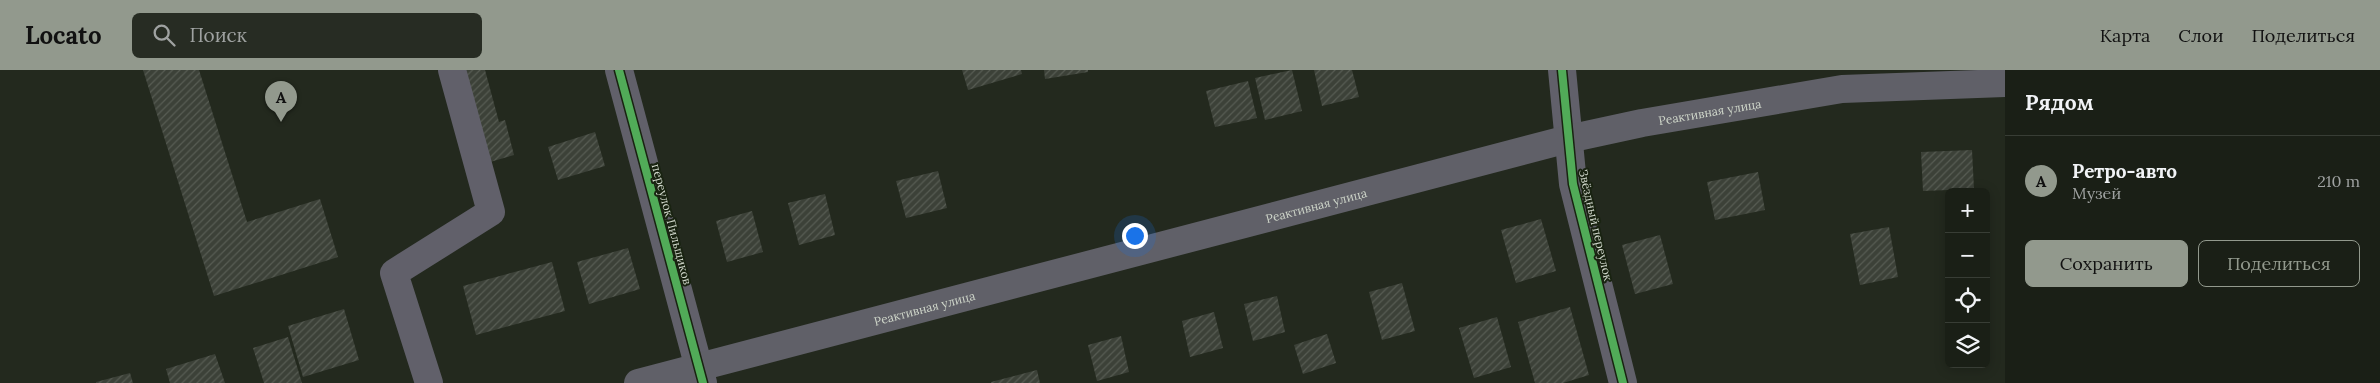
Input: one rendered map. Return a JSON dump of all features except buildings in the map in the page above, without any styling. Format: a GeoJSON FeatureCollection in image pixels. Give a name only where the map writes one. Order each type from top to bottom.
{"type":"FeatureCollection","features":[{"type":"Feature","properties":{"kind":"main road","name":"Реактивная улица"},"geometry":{"type":"LineString","coordinates":[[638,383],[700,375],[1568,139],[1642,123],[1842,89],[2005,83]]}},
{"type":"Feature","properties":{"kind":"street"},"geometry":{"type":"LineString","coordinates":[[429,383],[394,273],[491,212],[452,70]]}},
{"type":"Feature","properties":{"kind":"street","name":"переулок Пильщиков"},"geometry":{"type":"LineString","coordinates":[[619,70],[700,375]]}},
{"type":"Feature","properties":{"kind":"street","name":"Звёздный переулок"},"geometry":{"type":"LineString","coordinates":[[1562,70],[1573,184],[1623,383]]}},
{"type":"Feature","properties":{"kind":"cycle path"},"geometry":{"type":"LineString","coordinates":[[619,70],[703,383]]}},
{"type":"Feature","properties":{"kind":"cycle path"},"geometry":{"type":"LineString","coordinates":[[1562,70],[1573,184],[1623,383]]}},
{"type":"Feature","properties":{"kind":"place","name":"Ретро-авто"},"geometry":{"type":"Point","coordinates":[281,122]}}]}
